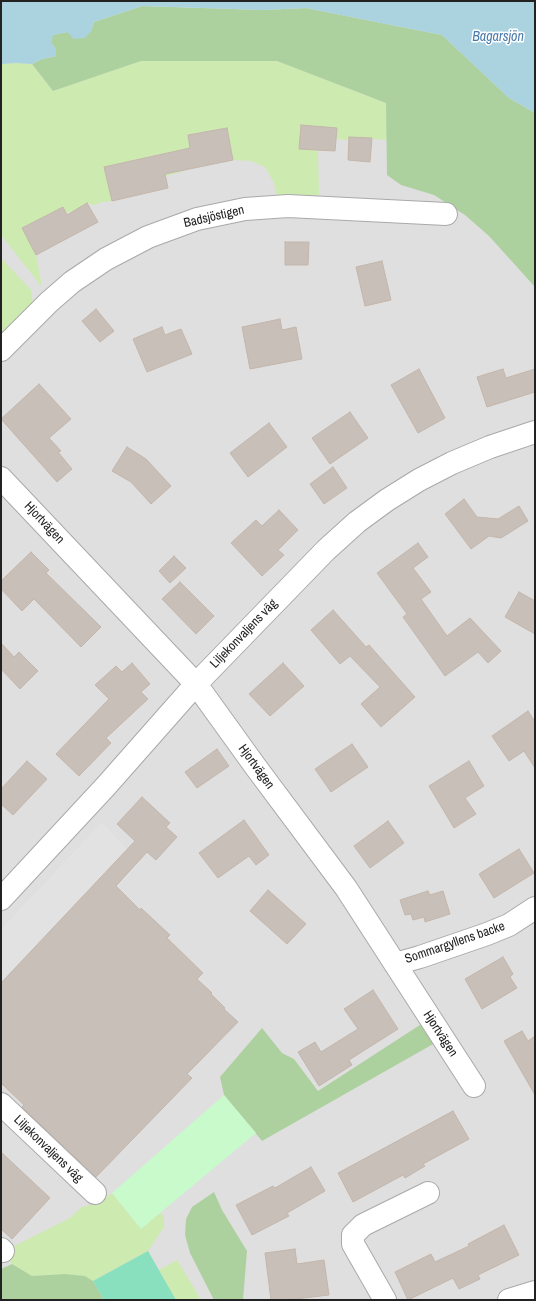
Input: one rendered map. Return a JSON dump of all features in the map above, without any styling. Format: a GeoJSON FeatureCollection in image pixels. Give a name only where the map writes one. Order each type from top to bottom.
{"type":"FeatureCollection","features":[{"type":"Feature","properties":{"kind":"street","name":"Badsjöstigen"},"geometry":{"type":"LineString","coordinates":[[1,350],[49,302],[72,282],[106,259],[148,238],[197,219],[245,209],[288,206],[446,214]]}},
{"type":"Feature","properties":{"kind":"street","name":"Liljekonvaljens väg"},"geometry":{"type":"LineString","coordinates":[[1,898],[106,786],[196,684],[320,556],[357,522],[400,492],[452,463],[490,447],[535,432]]}},
{"type":"Feature","properties":{"kind":"street","name":"Hjortvägen"},"geometry":{"type":"LineString","coordinates":[[1,478],[196,684],[346,888],[474,1086]]}},
{"type":"Feature","properties":{"kind":"street","name":"Sommargyllens backe"},"geometry":{"type":"LineString","coordinates":[[395,964],[487,934],[509,925],[535,908]]}},
{"type":"Feature","properties":{"kind":"street","name":"Liljekonvaljens väg"},"geometry":{"type":"LineString","coordinates":[[1,1104],[95,1193]]}},
{"type":"Feature","properties":{"kind":"street"},"geometry":{"type":"LineString","coordinates":[[385,1300],[353,1244],[353,1236],[363,1225],[428,1193]]}},
{"type":"Feature","properties":{"kind":"street"},"geometry":{"type":"LineString","coordinates":[[509,1300],[535,1292]]}},
{"type":"Feature","properties":{"kind":"shaded area"},"geometry":{"type":"Polygon","coordinates":[[[1,1],[535,1],[535,1300],[1,1300],[1,1]]]}},
{"type":"Feature","properties":{"kind":"shaded area"},"geometry":{"type":"Polygon","coordinates":[[[102,822],[125,847],[138,865],[1,1013],[1,929],[102,822]]]}},
{"type":"Feature","properties":{"kind":"green space"},"geometry":{"type":"Polygon","coordinates":[[[142,6],[263,10],[306,8],[442,35],[509,98],[535,113],[535,287],[489,236],[465,215],[434,195],[401,185],[387,175],[386,103],[277,61],[141,61],[53,91],[32,64],[42,59],[56,56],[56,49],[51,43],[52,35],[67,32],[91,31],[94,22],[142,6]]]}},
{"type":"Feature","properties":{"kind":"green space"},"geometry":{"type":"Polygon","coordinates":[[[141,61],[277,61],[386,103],[387,140],[359,138],[358,141],[336,139],[336,128],[301,125],[318,150],[319,195],[277,196],[274,183],[265,167],[251,161],[233,160],[226,128],[188,135],[194,168],[166,176],[160,154],[104,167],[112,201],[94,205],[87,203],[73,211],[66,213],[36,255],[42,287],[1,235],[1,64],[32,64],[53,91],[141,61]]]}},
{"type":"Feature","properties":{"kind":"green space"},"geometry":{"type":"Polygon","coordinates":[[[1,258],[31,290],[33,303],[1,337],[1,258]]]}},
{"type":"Feature","properties":{"kind":"green space"},"geometry":{"type":"Polygon","coordinates":[[[423,1023],[435,1043],[262,1141],[224,1095],[220,1077],[262,1028],[282,1053],[294,1059],[318,1091],[423,1023]]]}},
{"type":"Feature","properties":{"kind":"green space"},"geometry":{"type":"Polygon","coordinates":[[[224,1095],[256,1133],[141,1229],[112,1193],[224,1095]]]}},
{"type":"Feature","properties":{"kind":"green space"},"geometry":{"type":"Polygon","coordinates":[[[214,1192],[222,1210],[247,1251],[243,1300],[214,1300],[190,1253],[185,1235],[186,1219],[192,1207],[214,1192]]]}},
{"type":"Feature","properties":{"kind":"green space"},"geometry":{"type":"Polygon","coordinates":[[[112,1193],[141,1229],[161,1212],[164,1219],[164,1227],[148,1251],[93,1281],[85,1276],[65,1274],[32,1276],[12,1264],[4,1255],[14,1246],[70,1218],[82,1207],[99,1203],[112,1193]]]}},
{"type":"Feature","properties":{"kind":"green space"},"geometry":{"type":"Polygon","coordinates":[[[148,1251],[176,1300],[104,1300],[93,1281],[148,1251]]]}},
{"type":"Feature","properties":{"kind":"green space"},"geometry":{"type":"Polygon","coordinates":[[[177,1260],[200,1300],[176,1300],[159,1270],[177,1260]]]}},
{"type":"Feature","properties":{"kind":"green space"},"geometry":{"type":"Polygon","coordinates":[[[12,1264],[32,1276],[65,1274],[85,1276],[93,1281],[104,1300],[1,1300],[1,1269],[12,1264]]]}},
{"type":"Feature","properties":{"kind":"water","name":"Bagarsjön"},"geometry":{"type":"Polygon","coordinates":[[[1,1],[535,1],[535,113],[509,98],[442,35],[306,8],[263,10],[142,6],[94,22],[91,31],[85,38],[74,39],[67,32],[53,35],[51,43],[56,49],[56,56],[42,59],[32,64],[1,64],[1,1]]]}},
{"type":"Feature","properties":{"kind":"building"},"geometry":{"type":"Polygon","coordinates":[[[301,125],[337,128],[335,151],[299,149],[301,125]]]}},
{"type":"Feature","properties":{"kind":"building"},"geometry":{"type":"Polygon","coordinates":[[[227,128],[233,160],[165,174],[168,188],[112,201],[104,167],[190,148],[188,135],[227,128]]]}},
{"type":"Feature","properties":{"kind":"building"},"geometry":{"type":"Polygon","coordinates":[[[349,137],[372,138],[370,162],[348,160],[349,137]]]}},
{"type":"Feature","properties":{"kind":"building"},"geometry":{"type":"Polygon","coordinates":[[[87,203],[98,222],[36,255],[22,228],[63,207],[67,215],[87,203]]]}},
{"type":"Feature","properties":{"kind":"building"},"geometry":{"type":"Polygon","coordinates":[[[285,242],[309,242],[308,265],[285,265],[285,242]]]}},
{"type":"Feature","properties":{"kind":"building"},"geometry":{"type":"Polygon","coordinates":[[[382,261],[391,300],[365,306],[356,267],[382,261]]]}},
{"type":"Feature","properties":{"kind":"building"},"geometry":{"type":"Polygon","coordinates":[[[96,309],[114,331],[100,342],[82,321],[96,309]]]}},
{"type":"Feature","properties":{"kind":"building"},"geometry":{"type":"Polygon","coordinates":[[[280,319],[282,330],[296,327],[302,359],[250,369],[242,327],[280,319]]]}},
{"type":"Feature","properties":{"kind":"building"},"geometry":{"type":"Polygon","coordinates":[[[162,327],[165,335],[181,329],[192,354],[147,372],[133,339],[162,327]]]}},
{"type":"Feature","properties":{"kind":"building"},"geometry":{"type":"Polygon","coordinates":[[[419,369],[445,418],[418,433],[391,385],[419,369]]]}},
{"type":"Feature","properties":{"kind":"building"},"geometry":{"type":"Polygon","coordinates":[[[503,369],[506,378],[535,369],[535,392],[487,407],[477,377],[503,369]]]}},
{"type":"Feature","properties":{"kind":"building"},"geometry":{"type":"Polygon","coordinates":[[[39,384],[71,419],[49,438],[61,451],[58,452],[72,469],[57,482],[1,419],[39,384]]]}},
{"type":"Feature","properties":{"kind":"building"},"geometry":{"type":"Polygon","coordinates":[[[350,412],[368,438],[330,464],[312,438],[350,412]]]}},
{"type":"Feature","properties":{"kind":"building"},"geometry":{"type":"Polygon","coordinates":[[[269,423],[287,447],[248,477],[230,453],[269,423]]]}},
{"type":"Feature","properties":{"kind":"building"},"geometry":{"type":"Polygon","coordinates":[[[127,447],[146,459],[171,486],[151,504],[131,482],[112,471],[127,447]]]}},
{"type":"Feature","properties":{"kind":"building"},"geometry":{"type":"Polygon","coordinates":[[[333,467],[347,488],[324,504],[310,484],[333,467]]]}},
{"type":"Feature","properties":{"kind":"building"},"geometry":{"type":"Polygon","coordinates":[[[464,499],[477,517],[498,519],[519,506],[528,521],[501,538],[489,536],[471,549],[445,514],[464,499]]]}},
{"type":"Feature","properties":{"kind":"building"},"geometry":{"type":"Polygon","coordinates":[[[279,510],[298,530],[278,550],[284,555],[262,576],[231,543],[256,520],[262,526],[279,510]]]}},
{"type":"Feature","properties":{"kind":"building"},"geometry":{"type":"Polygon","coordinates":[[[418,543],[428,557],[413,568],[431,592],[421,599],[447,636],[470,618],[501,651],[488,663],[478,652],[445,676],[403,617],[407,614],[377,573],[418,543]]]}},
{"type":"Feature","properties":{"kind":"building"},"geometry":{"type":"Polygon","coordinates":[[[31,552],[49,570],[46,573],[101,627],[81,647],[34,599],[22,611],[1,589],[1,581],[31,552]]]}},
{"type":"Feature","properties":{"kind":"building"},"geometry":{"type":"Polygon","coordinates":[[[174,556],[186,568],[170,583],[159,571],[174,556]]]}},
{"type":"Feature","properties":{"kind":"building"},"geometry":{"type":"Polygon","coordinates":[[[180,582],[214,616],[196,634],[162,599],[180,582]]]}},
{"type":"Feature","properties":{"kind":"building"},"geometry":{"type":"Polygon","coordinates":[[[519,592],[535,601],[535,634],[505,617],[519,592]]]}},
{"type":"Feature","properties":{"kind":"building"},"geometry":{"type":"Polygon","coordinates":[[[333,610],[366,647],[369,645],[415,697],[381,727],[361,704],[380,687],[350,656],[340,664],[311,630],[333,610]]]}},
{"type":"Feature","properties":{"kind":"building"},"geometry":{"type":"Polygon","coordinates":[[[1,643],[14,657],[19,652],[38,671],[20,689],[1,669],[1,643]]]}},
{"type":"Feature","properties":{"kind":"building"},"geometry":{"type":"Polygon","coordinates":[[[132,663],[150,684],[141,692],[148,699],[106,738],[111,743],[79,776],[56,754],[109,699],[95,685],[116,666],[122,672],[132,663]]]}},
{"type":"Feature","properties":{"kind":"building"},"geometry":{"type":"Polygon","coordinates":[[[283,663],[304,686],[270,716],[249,694],[283,663]]]}},
{"type":"Feature","properties":{"kind":"building"},"geometry":{"type":"Polygon","coordinates":[[[528,711],[535,722],[535,768],[524,751],[509,761],[492,736],[528,711]]]}},
{"type":"Feature","properties":{"kind":"building"},"geometry":{"type":"Polygon","coordinates":[[[352,744],[368,767],[331,792],[315,769],[352,744]]]}},
{"type":"Feature","properties":{"kind":"building"},"geometry":{"type":"Polygon","coordinates":[[[217,749],[229,766],[197,788],[185,772],[217,749]]]}},
{"type":"Feature","properties":{"kind":"building"},"geometry":{"type":"Polygon","coordinates":[[[27,761],[47,779],[13,815],[1,804],[1,789],[27,761]]]}},
{"type":"Feature","properties":{"kind":"building"},"geometry":{"type":"Polygon","coordinates":[[[469,761],[484,786],[465,798],[476,814],[454,828],[429,786],[469,761]]]}},
{"type":"Feature","properties":{"kind":"building"},"geometry":{"type":"Polygon","coordinates":[[[142,797],[170,823],[166,827],[177,837],[156,860],[147,852],[116,886],[140,910],[141,908],[170,935],[167,938],[203,973],[197,979],[238,1022],[187,1074],[192,1078],[96,1177],[22,1107],[24,1105],[1,1083],[1,983],[135,841],[117,824],[142,797]]]}},
{"type":"Feature","properties":{"kind":"building"},"geometry":{"type":"Polygon","coordinates":[[[244,820],[269,855],[256,865],[249,856],[218,878],[199,853],[244,820]]]}},
{"type":"Feature","properties":{"kind":"building"},"geometry":{"type":"Polygon","coordinates":[[[388,821],[404,843],[370,868],[354,846],[388,821]]]}},
{"type":"Feature","properties":{"kind":"building"},"geometry":{"type":"Polygon","coordinates":[[[519,849],[534,873],[494,898],[479,874],[519,849]]]}},
{"type":"Feature","properties":{"kind":"building"},"geometry":{"type":"Polygon","coordinates":[[[268,890],[306,924],[287,944],[250,911],[268,890]]]}},
{"type":"Feature","properties":{"kind":"building"},"geometry":{"type":"Polygon","coordinates":[[[428,891],[430,895],[443,891],[450,914],[425,922],[424,917],[413,920],[411,914],[405,915],[400,900],[428,891]]]}},
{"type":"Feature","properties":{"kind":"building"},"geometry":{"type":"Polygon","coordinates":[[[503,957],[513,974],[510,977],[517,988],[482,1009],[465,979],[503,957]]]}},
{"type":"Feature","properties":{"kind":"building"},"geometry":{"type":"Polygon","coordinates":[[[373,990],[398,1029],[349,1060],[352,1065],[319,1086],[298,1052],[315,1042],[321,1052],[358,1029],[344,1009],[373,990]]]}},
{"type":"Feature","properties":{"kind":"building"},"geometry":{"type":"Polygon","coordinates":[[[522,1031],[528,1041],[535,1036],[535,1095],[504,1041],[522,1031]]]}},
{"type":"Feature","properties":{"kind":"building"},"geometry":{"type":"Polygon","coordinates":[[[453,1111],[469,1139],[423,1164],[425,1166],[405,1178],[403,1175],[353,1202],[338,1173],[453,1111]]]}},
{"type":"Feature","properties":{"kind":"building"},"geometry":{"type":"Polygon","coordinates":[[[1,1152],[50,1198],[12,1239],[1,1229],[1,1152]]]}},
{"type":"Feature","properties":{"kind":"building"},"geometry":{"type":"Polygon","coordinates":[[[311,1167],[325,1191],[287,1213],[289,1216],[252,1235],[236,1205],[273,1186],[275,1188],[311,1167]]]}},
{"type":"Feature","properties":{"kind":"building"},"geometry":{"type":"Polygon","coordinates":[[[504,1225],[519,1255],[478,1275],[480,1279],[459,1289],[453,1278],[408,1300],[395,1272],[431,1254],[435,1262],[469,1246],[468,1244],[504,1225]]]}},
{"type":"Feature","properties":{"kind":"building"},"geometry":{"type":"Polygon","coordinates":[[[295,1249],[297,1264],[324,1260],[329,1295],[287,1300],[271,1300],[265,1253],[295,1249]]]}}]}
